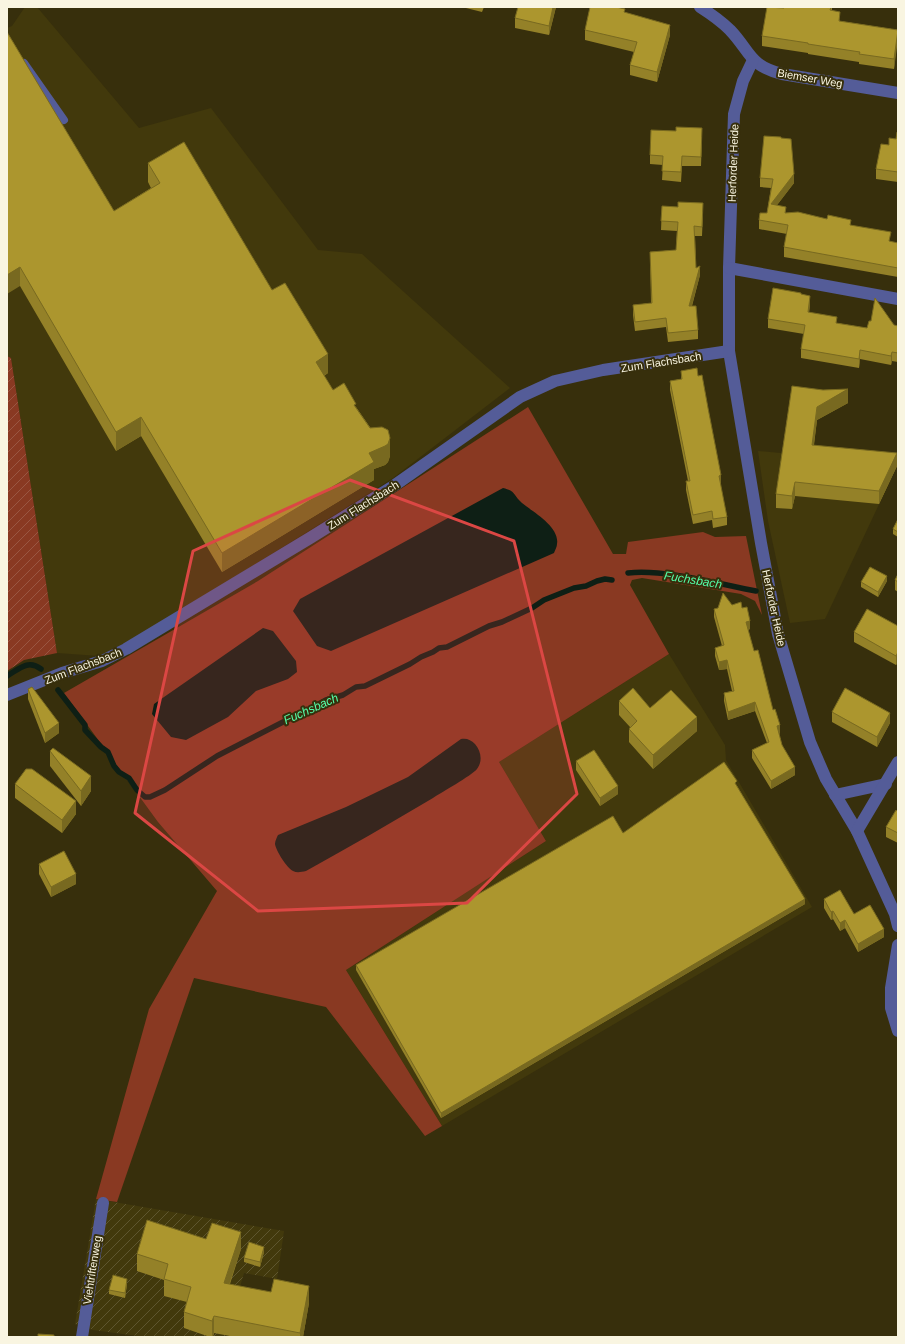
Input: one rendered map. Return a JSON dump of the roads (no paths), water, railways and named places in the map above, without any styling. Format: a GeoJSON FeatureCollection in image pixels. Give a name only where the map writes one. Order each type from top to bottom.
{"type":"FeatureCollection","features":[{"type":"Feature","properties":{"kind":"street","name":"Biemser Weg"},"geometry":{"type":"LineString","coordinates":[[700,7],[712,14],[731,31],[753,60],[767,70],[782,74],[898,93]]}},
{"type":"Feature","properties":{"kind":"street","name":"Herforder Heide"},"geometry":{"type":"LineString","coordinates":[[753,60],[743,81],[734,114],[730,268],[730,351],[760,543],[778,634],[810,742],[826,779],[857,831],[895,914],[898,926]]}},
{"type":"Feature","properties":{"kind":"street"},"geometry":{"type":"LineString","coordinates":[[730,268],[898,299]]}},
{"type":"Feature","properties":{"kind":"street","name":"Zum Flachsbach"},"geometry":{"type":"LineString","coordinates":[[7,695],[62,674],[102,661],[126,649],[389,489],[520,397],[534,390],[555,381],[603,370],[730,351]]}},
{"type":"Feature","properties":{"kind":"street"},"geometry":{"type":"LineString","coordinates":[[857,831],[898,762]]}},
{"type":"Feature","properties":{"kind":"street"},"geometry":{"type":"LineString","coordinates":[[835,795],[886,784]]}},
{"type":"Feature","properties":{"kind":"street"},"geometry":{"type":"LineString","coordinates":[[898,945],[891,988],[891,1008],[898,1030]]}},
{"type":"Feature","properties":{"kind":"street","name":"Viehtriftenweg"},"geometry":{"type":"LineString","coordinates":[[82,1337],[103,1203]]}},
{"type":"Feature","properties":{"kind":"lane"},"geometry":{"type":"LineString","coordinates":[[20,56],[64,120]]}},
{"type":"Feature","properties":{"kind":"waterway","name":"Fuchsbach"},"geometry":{"type":"LineString","coordinates":[[628,573],[643,572],[675,575],[756,591]]}},
{"type":"Feature","properties":{"kind":"waterway","name":"Fuchsbach"},"geometry":{"type":"LineString","coordinates":[[58,690],[85,725],[85,730],[101,747],[108,752],[114,766],[119,772],[129,778],[137,790],[145,797],[150,797],[165,790],[217,756],[326,700],[343,695],[356,687],[365,686],[439,648],[447,647],[489,626],[502,622],[532,608],[544,600],[597,581],[605,579],[612,580]]}},
{"type":"Feature","properties":{"kind":"waterway","name":"Fuchsbach"},"geometry":{"type":"LineString","coordinates":[[7,676],[28,665],[36,666],[41,669]]}}]}
